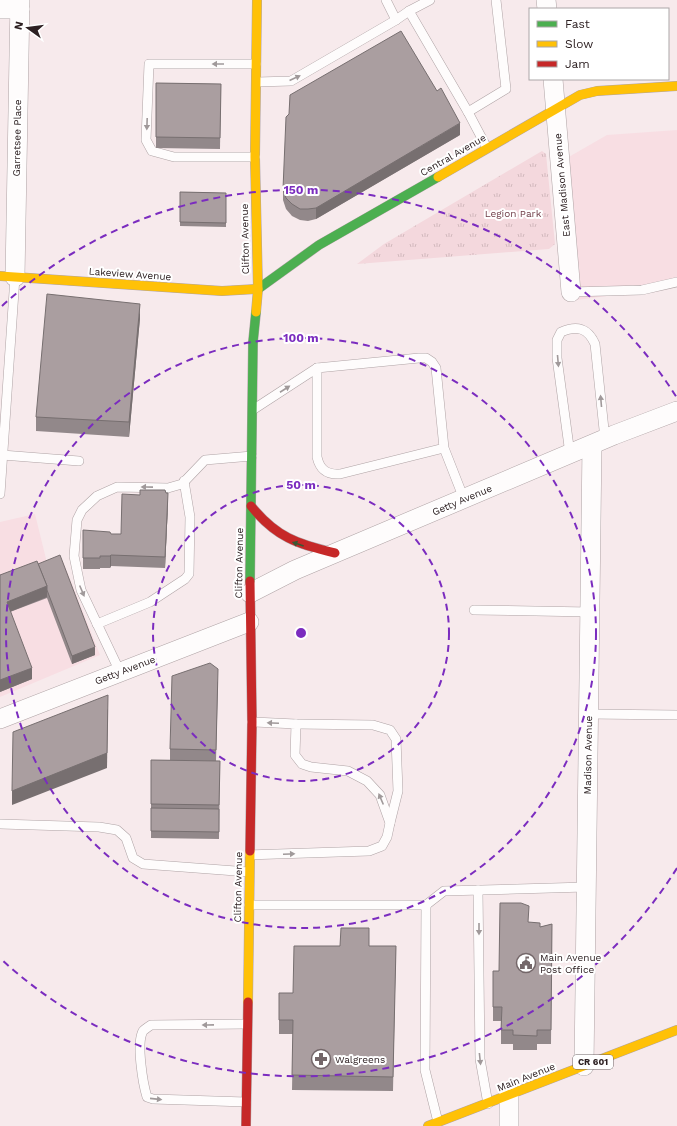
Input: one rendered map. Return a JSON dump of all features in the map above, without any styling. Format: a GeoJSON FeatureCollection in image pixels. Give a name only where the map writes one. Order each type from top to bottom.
{"type":"FeatureCollection","features":[{"type":"Feature","properties":{"kind":"main road","name":"Clifton Avenue"},"geometry":{"type":"LineString","coordinates":[[246,1126],[252,722],[250,593],[252,409],[253,342],[258,289],[255,157],[258,64],[257,0]]}},
{"type":"Feature","properties":{"kind":"main road","name":"Central Avenue"},"geometry":{"type":"LineString","coordinates":[[258,289],[319,245],[580,95],[597,91],[677,86]]}},
{"type":"Feature","properties":{"kind":"main road","name":"Lakeview Avenue"},"geometry":{"type":"LineString","coordinates":[[7,276],[222,292],[243,289],[258,289]]}},
{"type":"Feature","properties":{"kind":"main road"},"geometry":{"type":"LineString","coordinates":[[251,506],[270,530],[283,538],[299,545],[335,553]]}},
{"type":"Feature","properties":{"kind":"main road","name":"Main Avenue"},"geometry":{"type":"LineString","coordinates":[[428,1126],[677,1030]]}},
{"type":"Feature","properties":{"kind":"street"},"geometry":{"type":"LineString","coordinates":[[0,9],[20,5]]}},
{"type":"Feature","properties":{"kind":"street","name":"Garretsee Place"},"geometry":{"type":"LineString","coordinates":[[7,276],[20,5]]}},
{"type":"Feature","properties":{"kind":"street","name":"East Madison Avenue"},"geometry":{"type":"LineString","coordinates":[[553,80],[571,292]]}},
{"type":"Feature","properties":{"kind":"street","name":"Getty Avenue"},"geometry":{"type":"LineString","coordinates":[[250,593],[335,553],[598,442],[677,411]]}},
{"type":"Feature","properties":{"kind":"street","name":"Madison Avenue"},"geometry":{"type":"LineString","coordinates":[[584,1066],[590,612],[598,442]]}},
{"type":"Feature","properties":{"kind":"street","name":"Getty Avenue"},"geometry":{"type":"LineString","coordinates":[[0,719],[250,622]]}},
{"type":"Feature","properties":{"kind":"street"},"geometry":{"type":"LineString","coordinates":[[508,1126],[509,1095]]}},
{"type":"Feature","properties":{"kind":"lane"},"geometry":{"type":"LineString","coordinates":[[386,0],[396,20]]}},
{"type":"Feature","properties":{"kind":"lane"},"geometry":{"type":"LineString","coordinates":[[257,82],[291,81],[430,0]]}},
{"type":"Feature","properties":{"kind":"lane"},"geometry":{"type":"LineString","coordinates":[[468,112],[506,89],[496,0]]}},
{"type":"Feature","properties":{"kind":"lane"},"geometry":{"type":"LineString","coordinates":[[409,11],[468,112],[487,148]]}},
{"type":"Feature","properties":{"kind":"lane"},"geometry":{"type":"LineString","coordinates":[[255,157],[174,157],[152,151],[146,140],[149,64],[258,64]]}},
{"type":"Feature","properties":{"kind":"lane"},"geometry":{"type":"LineString","coordinates":[[0,494],[7,276]]}},
{"type":"Feature","properties":{"kind":"lane"},"geometry":{"type":"LineString","coordinates":[[571,292],[642,290],[677,282]]}},
{"type":"Feature","properties":{"kind":"lane"},"geometry":{"type":"LineString","coordinates":[[570,454],[557,358],[557,340],[561,332],[571,328],[582,328],[592,336],[595,344],[598,442]]}},
{"type":"Feature","properties":{"kind":"lane"},"geometry":{"type":"LineString","coordinates":[[252,409],[317,368],[426,358],[432,362],[438,376],[444,448],[464,499]]}},
{"type":"Feature","properties":{"kind":"lane"},"geometry":{"type":"LineString","coordinates":[[317,368],[317,457],[319,467],[325,472],[340,474],[444,448]]}},
{"type":"Feature","properties":{"kind":"lane"},"geometry":{"type":"LineString","coordinates":[[2,454],[79,461]]}},
{"type":"Feature","properties":{"kind":"lane"},"geometry":{"type":"LineString","coordinates":[[120,672],[81,590],[74,556],[76,520],[82,510],[97,496],[117,487],[168,488],[182,484],[205,460],[252,456]]}},
{"type":"Feature","properties":{"kind":"lane"},"geometry":{"type":"LineString","coordinates":[[97,624],[150,602],[185,579],[189,574],[190,517],[184,481]]}},
{"type":"Feature","properties":{"kind":"lane"},"geometry":{"type":"LineString","coordinates":[[474,610],[590,612]]}},
{"type":"Feature","properties":{"kind":"lane"},"geometry":{"type":"LineString","coordinates":[[588,714],[677,715]]}},
{"type":"Feature","properties":{"kind":"lane"},"geometry":{"type":"LineString","coordinates":[[250,855],[370,851],[382,846],[387,837],[398,790],[396,740],[390,730],[373,725],[252,722]]}},
{"type":"Feature","properties":{"kind":"lane"},"geometry":{"type":"LineString","coordinates":[[296,724],[295,755],[302,764],[311,768],[348,771],[367,781],[380,794],[390,823]]}},
{"type":"Feature","properties":{"kind":"lane"},"geometry":{"type":"LineString","coordinates":[[0,824],[99,827],[117,830],[126,838],[132,858],[143,864],[250,872]]}},
{"type":"Feature","properties":{"kind":"lane"},"geometry":{"type":"LineString","coordinates":[[249,905],[426,905],[444,891],[586,887]]}},
{"type":"Feature","properties":{"kind":"lane"},"geometry":{"type":"LineString","coordinates":[[478,890],[480,1058],[488,1104]]}},
{"type":"Feature","properties":{"kind":"lane"},"geometry":{"type":"LineString","coordinates":[[426,905],[425,1070],[438,1122]]}},
{"type":"Feature","properties":{"kind":"lane"},"geometry":{"type":"LineString","coordinates":[[246,1102],[153,1099],[147,1097],[142,1084],[140,1039],[144,1031],[151,1025],[247,1024]]}},
{"type":"Feature","properties":{"kind":"shaded area"},"geometry":{"type":"Polygon","coordinates":[[[677,130],[677,287],[569,301],[567,158],[607,135],[677,130]]]}},
{"type":"Feature","properties":{"kind":"shaded area"},"geometry":{"type":"Polygon","coordinates":[[[35,514],[47,563],[63,561],[100,655],[0,697],[0,522],[35,514]]]}},
{"type":"Feature","properties":{"kind":"green space","name":"Legion Park"},"geometry":{"type":"Polygon","coordinates":[[[542,151],[546,154],[555,244],[549,249],[357,264],[384,244],[542,151]]]}},
{"type":"Feature","properties":{"kind":"building"},"geometry":{"type":"Polygon","coordinates":[[[401,31],[437,91],[441,88],[460,123],[316,208],[300,209],[286,198],[283,189],[286,117],[289,114],[290,95],[401,31]]]}},
{"type":"Feature","properties":{"kind":"building"},"geometry":{"type":"Polygon","coordinates":[[[156,83],[221,84],[220,138],[156,137],[156,83]]]}},
{"type":"Feature","properties":{"kind":"building"},"geometry":{"type":"Polygon","coordinates":[[[180,192],[226,193],[226,223],[180,222],[180,192]]]}},
{"type":"Feature","properties":{"kind":"building"},"geometry":{"type":"Polygon","coordinates":[[[47,294],[140,304],[129,422],[36,417],[47,294]]]}},
{"type":"Feature","properties":{"kind":"building"},"geometry":{"type":"Polygon","coordinates":[[[140,490],[165,490],[166,493],[168,493],[165,557],[111,555],[100,556],[100,558],[83,558],[83,530],[121,534],[122,494],[140,495],[140,490]]]}},
{"type":"Feature","properties":{"kind":"building"},"geometry":{"type":"Polygon","coordinates":[[[60,555],[95,647],[72,656],[38,564],[60,555]]]}},
{"type":"Feature","properties":{"kind":"building"},"geometry":{"type":"Polygon","coordinates":[[[37,561],[47,586],[7,602],[32,668],[0,680],[0,575],[37,561]]]}},
{"type":"Feature","properties":{"kind":"building"},"geometry":{"type":"Polygon","coordinates":[[[210,663],[218,669],[216,750],[170,749],[172,676],[210,663]]]}},
{"type":"Feature","properties":{"kind":"building"},"geometry":{"type":"Polygon","coordinates":[[[108,695],[107,753],[12,791],[13,732],[108,695]]]}},
{"type":"Feature","properties":{"kind":"building"},"geometry":{"type":"Polygon","coordinates":[[[151,760],[220,761],[219,805],[151,804],[151,760]]]}},
{"type":"Feature","properties":{"kind":"building"},"geometry":{"type":"Polygon","coordinates":[[[151,808],[219,809],[219,832],[151,831],[151,808]]]}},
{"type":"Feature","properties":{"kind":"building","name":"Main Avenue Post Office"},"geometry":{"type":"Polygon","coordinates":[[[500,903],[521,903],[529,906],[528,922],[540,923],[540,927],[552,924],[551,1030],[537,1030],[537,1036],[513,1035],[513,1030],[501,1030],[502,1007],[493,1007],[493,971],[499,971],[500,903]]]}},
{"type":"Feature","properties":{"kind":"building","name":"Walgreens"},"geometry":{"type":"Polygon","coordinates":[[[341,928],[369,928],[369,946],[396,946],[393,1077],[292,1075],[293,1020],[279,1020],[279,993],[293,993],[294,946],[340,946],[341,928]]]}},
{"type":"Feature","properties":{"kind":"traffic: fast"},"geometry":{"type":"LineString","coordinates":[[258,289],[319,245],[438,177]]}},
{"type":"Feature","properties":{"kind":"traffic: fast"},"geometry":{"type":"LineString","coordinates":[[250,581],[253,342],[256,312]]}},
{"type":"Feature","properties":{"kind":"traffic: slow"},"geometry":{"type":"LineString","coordinates":[[256,312],[258,289],[255,157],[257,0]]}},
{"type":"Feature","properties":{"kind":"traffic: slow"},"geometry":{"type":"LineString","coordinates":[[438,177],[580,95],[597,91],[677,86]]}},
{"type":"Feature","properties":{"kind":"traffic: slow"},"geometry":{"type":"LineString","coordinates":[[0,276],[222,291],[258,289]]}},
{"type":"Feature","properties":{"kind":"traffic: slow"},"geometry":{"type":"LineString","coordinates":[[248,1002],[250,851]]}},
{"type":"Feature","properties":{"kind":"traffic: slow"},"geometry":{"type":"LineString","coordinates":[[428,1126],[677,1030]]}},
{"type":"Feature","properties":{"kind":"traffic: jam"},"geometry":{"type":"LineString","coordinates":[[251,506],[269,525],[288,538],[309,546],[335,553]]}},
{"type":"Feature","properties":{"kind":"traffic: jam"},"geometry":{"type":"LineString","coordinates":[[250,581],[252,722],[250,851]]}},
{"type":"Feature","properties":{"kind":"traffic: jam"},"geometry":{"type":"LineString","coordinates":[[246,1126],[248,1002]]}},
{"type":"Feature","properties":{"kind":"place","name":"Main Avenue Post Office"},"geometry":{"type":"Point","coordinates":[526,963]}},
{"type":"Feature","properties":{"kind":"place","name":"Walgreens"},"geometry":{"type":"Point","coordinates":[321,1059]}}]}
